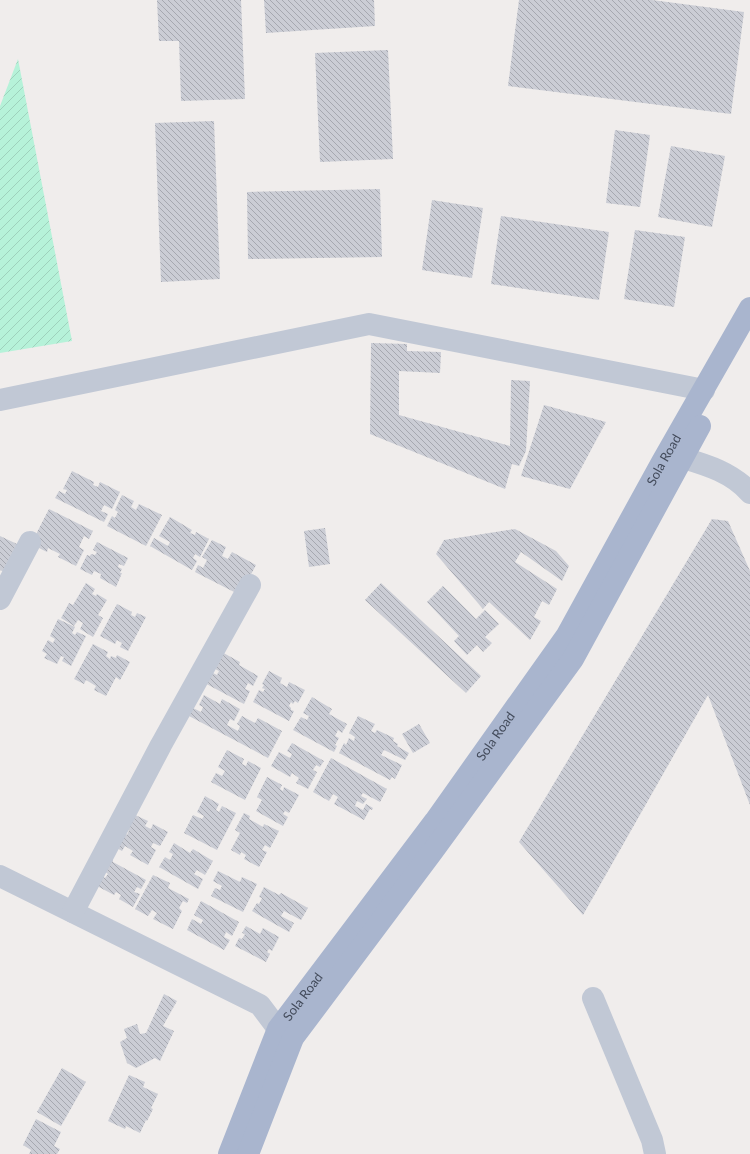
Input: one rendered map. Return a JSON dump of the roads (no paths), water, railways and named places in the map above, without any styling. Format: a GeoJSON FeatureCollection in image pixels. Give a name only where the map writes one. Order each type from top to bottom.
{"type":"FeatureCollection","features":[{"type":"Feature","properties":{"kind":"main road","name":"Sola Road"},"geometry":{"type":"LineString","coordinates":[[229,1154],[286,1034],[567,635],[750,308]]}},
{"type":"Feature","properties":{"kind":"main road","name":"Sola Road"},"geometry":{"type":"LineString","coordinates":[[248,1154],[286,1034],[433,851],[573,659],[750,338]]}},
{"type":"Feature","properties":{"kind":"street"},"geometry":{"type":"LineString","coordinates":[[0,400],[369,324],[704,390]]}},
{"type":"Feature","properties":{"kind":"street"},"geometry":{"type":"LineString","coordinates":[[683,458],[708,465],[726,474],[749,489]]}},
{"type":"Feature","properties":{"kind":"street"},"geometry":{"type":"LineString","coordinates":[[0,599],[30,542]]}},
{"type":"Feature","properties":{"kind":"street"},"geometry":{"type":"LineString","coordinates":[[73,912],[161,745],[250,585]]}},
{"type":"Feature","properties":{"kind":"street"},"geometry":{"type":"LineString","coordinates":[[0,876],[260,1005],[286,1034]]}},
{"type":"Feature","properties":{"kind":"street"},"geometry":{"type":"LineString","coordinates":[[593,998],[652,1140],[655,1154]]}}]}
